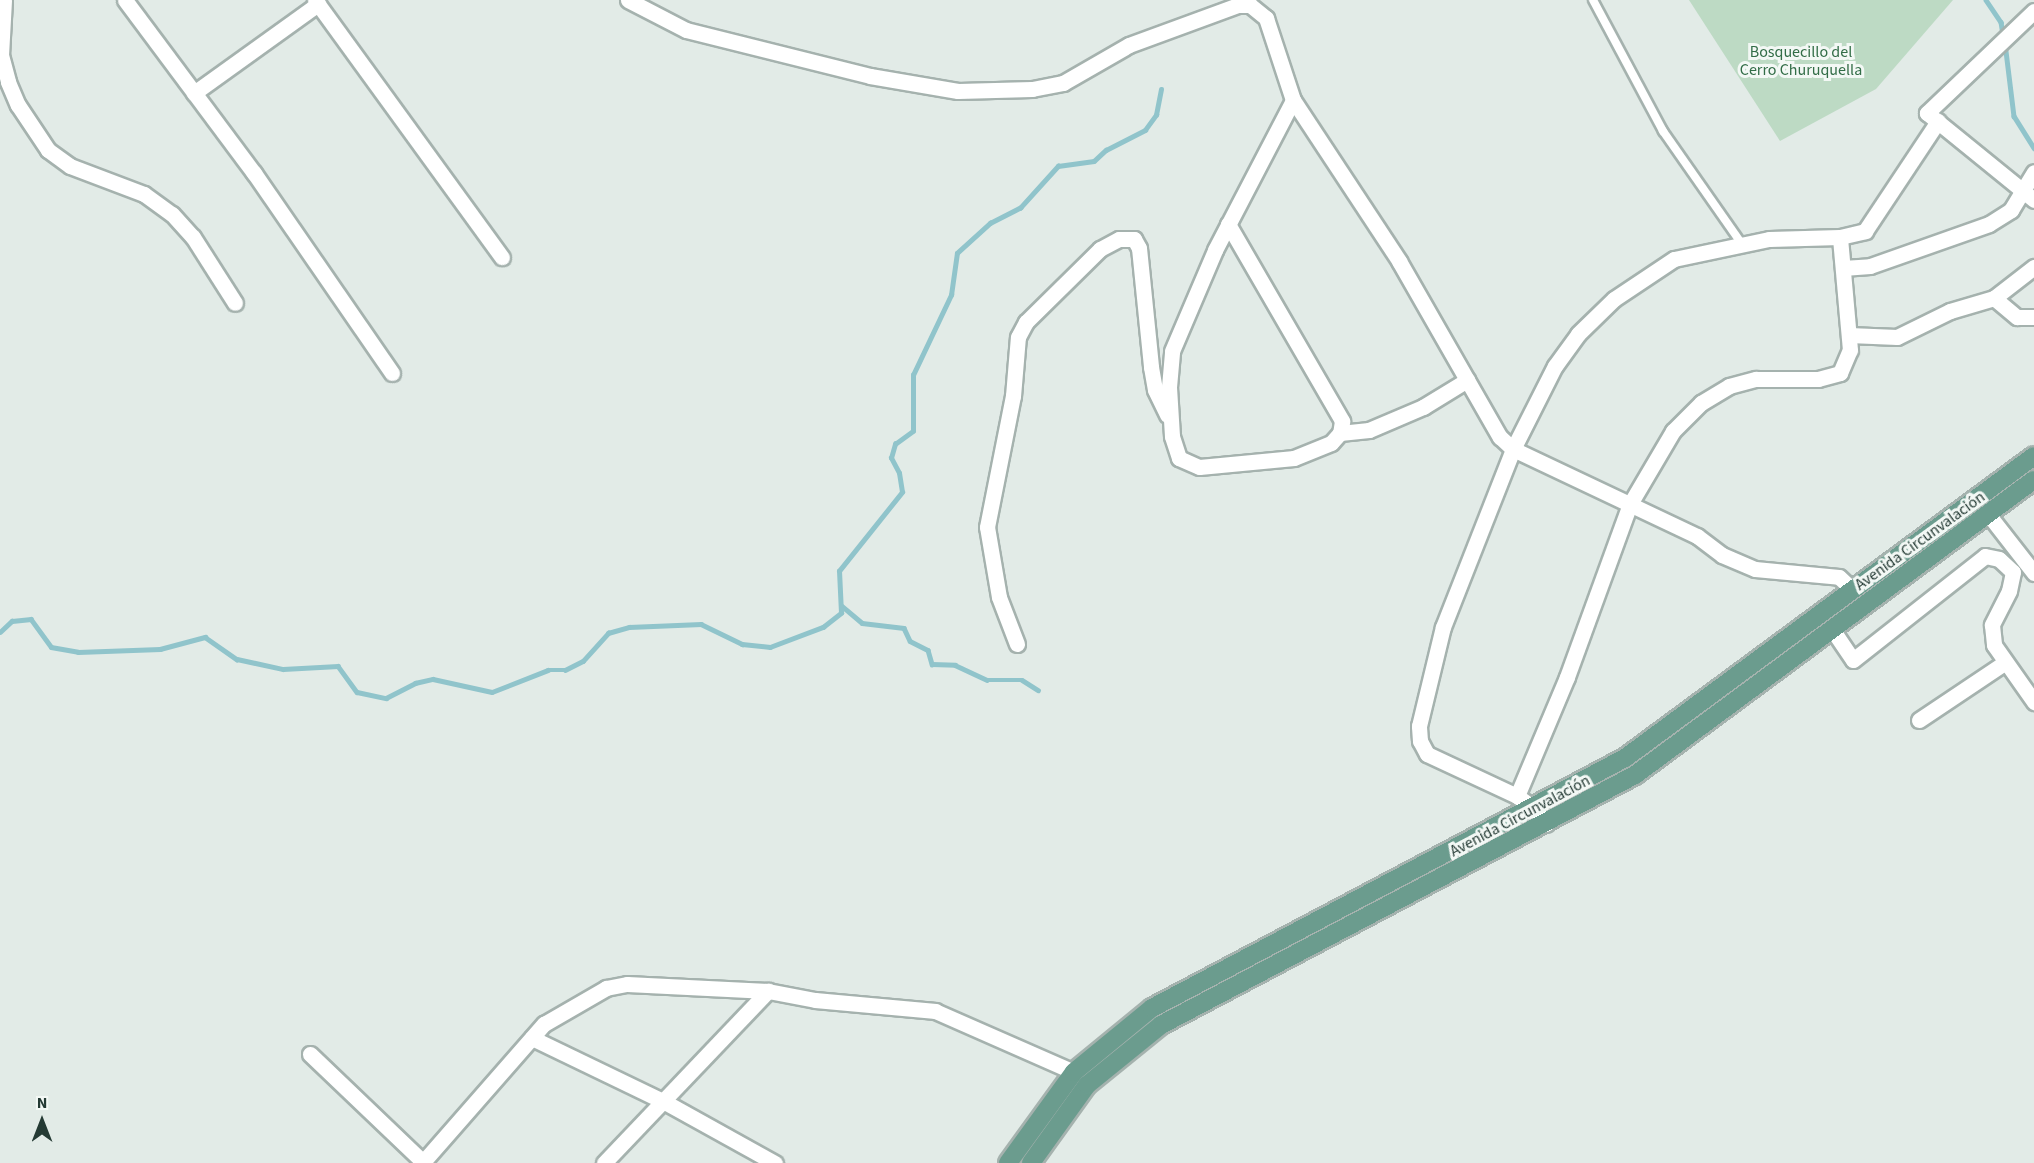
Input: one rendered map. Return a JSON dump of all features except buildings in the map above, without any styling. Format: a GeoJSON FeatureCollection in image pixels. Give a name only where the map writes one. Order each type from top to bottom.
{"type":"FeatureCollection","features":[{"type":"Feature","properties":{"kind":"main road","name":"Avenida Circunvalación"},"geometry":{"type":"LineString","coordinates":[[1008,1163],[1074,1072],[1152,1008],[1535,809],[1625,758],[2034,456]]}},
{"type":"Feature","properties":{"kind":"main road","name":"Avenida Circunvalación"},"geometry":{"type":"LineString","coordinates":[[1031,1163],[1087,1085],[1161,1025],[1546,824],[1635,775],[2034,480]]}},
{"type":"Feature","properties":{"kind":"street"},"geometry":{"type":"LineString","coordinates":[[4,0],[1,55],[8,82],[48,150],[70,166],[144,194],[172,214],[193,237],[235,303]]}},
{"type":"Feature","properties":{"kind":"street"},"geometry":{"type":"LineString","coordinates":[[125,0],[194,93],[392,373]]}},
{"type":"Feature","properties":{"kind":"street"},"geometry":{"type":"LineString","coordinates":[[628,0],[647,6],[686,30],[858,74],[958,91],[1032,89],[1063,83],[1129,45],[1238,5],[1250,5],[1266,18],[1293,100],[1399,261],[1500,437],[1513,449],[1630,504],[1755,569],[1824,573],[1839,577],[1853,590]]}},
{"type":"Feature","properties":{"kind":"street"},"geometry":{"type":"LineString","coordinates":[[194,93],[316,2],[394,113],[502,256]]}},
{"type":"Feature","properties":{"kind":"street"},"geometry":{"type":"LineString","coordinates":[[2034,11],[1927,113],[2034,200]]}},
{"type":"Feature","properties":{"kind":"street"},"geometry":{"type":"LineString","coordinates":[[1170,424],[1172,351],[1228,224],[1293,100]]}},
{"type":"Feature","properties":{"kind":"street"},"geometry":{"type":"LineString","coordinates":[[1546,824],[1535,809],[1517,796],[1426,754],[1420,741],[1419,726],[1443,627],[1513,449],[1555,366],[1578,334],[1614,299],[1674,259],[1741,243],[1840,237],[1865,231],[1938,121]]}},
{"type":"Feature","properties":{"kind":"street"},"geometry":{"type":"LineString","coordinates":[[1843,268],[1870,266],[1989,224],[2011,210],[2034,172]]}},
{"type":"Feature","properties":{"kind":"street"},"geometry":{"type":"LineString","coordinates":[[1017,644],[999,597],[987,527],[1013,396],[1018,337],[1026,322],[1100,249],[1119,238],[1134,239],[1139,248],[1155,390],[1170,424],[1179,458],[1199,467],[1294,458],[1331,443],[1340,433],[1342,421],[1228,224]]}},
{"type":"Feature","properties":{"kind":"street"},"geometry":{"type":"LineString","coordinates":[[1517,796],[1567,677],[1630,504],[1673,431],[1701,403],[1729,386],[1756,379],[1818,379],[1840,373],[1850,350],[1840,237]]}},
{"type":"Feature","properties":{"kind":"street"},"geometry":{"type":"LineString","coordinates":[[1849,335],[1897,337],[1950,311],[1994,298],[2034,267]]}},
{"type":"Feature","properties":{"kind":"street"},"geometry":{"type":"LineString","coordinates":[[1994,298],[2017,317],[2034,317]]}},
{"type":"Feature","properties":{"kind":"street"},"geometry":{"type":"LineString","coordinates":[[1340,433],[1369,430],[1423,407],[1467,380]]}},
{"type":"Feature","properties":{"kind":"street"},"geometry":{"type":"LineString","coordinates":[[1988,514],[2034,573]]}},
{"type":"Feature","properties":{"kind":"street"},"geometry":{"type":"LineString","coordinates":[[1832,629],[1853,660],[1985,556],[1999,559],[2013,572],[2009,591],[1992,625],[1994,645],[2004,663],[2034,702]]}},
{"type":"Feature","properties":{"kind":"street"},"geometry":{"type":"LineString","coordinates":[[1920,720],[2004,663]]}},
{"type":"Feature","properties":{"kind":"street"},"geometry":{"type":"LineString","coordinates":[[310,1054],[423,1162],[532,1038],[571,1005],[606,988],[627,984],[768,991],[815,1000],[935,1011],[1074,1072]]}},
{"type":"Feature","properties":{"kind":"street"},"geometry":{"type":"LineString","coordinates":[[604,1163],[768,991]]}},
{"type":"Feature","properties":{"kind":"street"},"geometry":{"type":"LineString","coordinates":[[532,1038],[663,1101],[775,1163]]}},
{"type":"Feature","properties":{"kind":"lane"},"geometry":{"type":"LineString","coordinates":[[1593,0],[1663,131],[1741,243]]}},
{"type":"Feature","properties":{"kind":"green space","name":"Bosquecillo del Cerro Churuquella"},"geometry":{"type":"Polygon","coordinates":[[[1689,0],[1953,0],[1876,89],[1780,141],[1689,0]]]}},
{"type":"Feature","properties":{"kind":"waterway"},"geometry":{"type":"LineString","coordinates":[[1986,0],[2001,22],[2003,34]]}},
{"type":"Feature","properties":{"kind":"waterway"},"geometry":{"type":"LineString","coordinates":[[2005,43],[2014,116],[2034,148]]}},
{"type":"Feature","properties":{"kind":"waterway"},"geometry":{"type":"LineString","coordinates":[[0,632],[12,621],[31,619],[51,647],[78,652],[160,649],[205,637],[237,659],[283,669],[338,666],[357,692],[386,698],[415,683],[433,679],[492,692],[548,670],[565,670],[583,661],[608,633],[629,627],[701,624],[742,644],[770,647],[823,627],[841,613],[839,571],[902,492],[899,473],[891,458],[895,444],[913,431],[913,375],[951,295],[957,253],[990,223],[1020,208],[1058,166],[1094,161],[1106,150],[1145,130],[1156,115],[1161,89]]}},
{"type":"Feature","properties":{"kind":"waterway"},"geometry":{"type":"LineString","coordinates":[[842,606],[862,623],[904,628],[910,641],[928,650],[932,664],[955,665],[987,680],[1022,680],[1038,690]]}}]}
